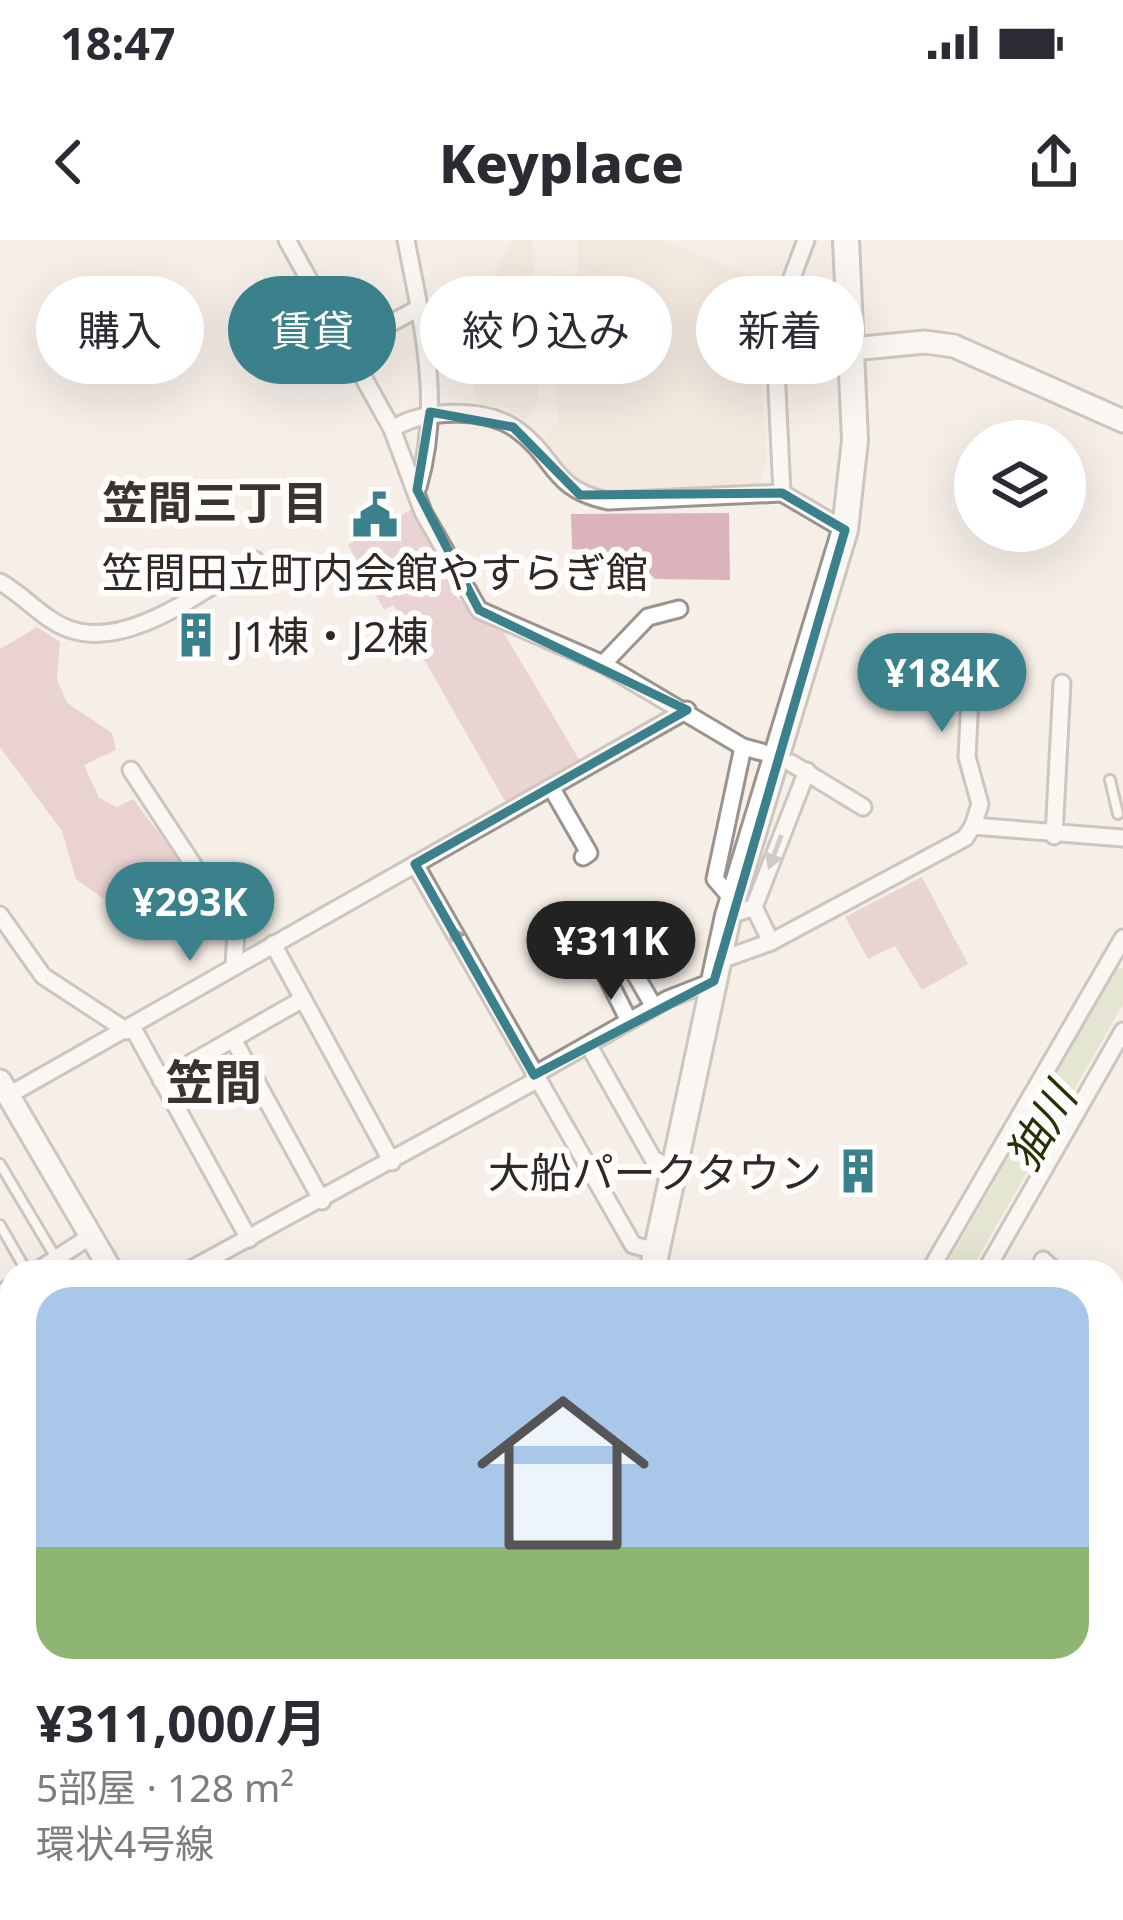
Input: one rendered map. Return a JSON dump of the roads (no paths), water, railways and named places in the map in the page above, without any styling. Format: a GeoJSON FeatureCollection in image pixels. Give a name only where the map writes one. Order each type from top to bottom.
{"type":"FeatureCollection","features":[{"type":"Feature","properties":{"kind":"main road"},"geometry":{"type":"LineString","coordinates":[[846,240],[848,276]]}},
{"type":"Feature","properties":{"kind":"main road"},"geometry":{"type":"LineString","coordinates":[[654,1260],[716,971],[844,530],[855,440],[852,384]]}},
{"type":"Feature","properties":{"kind":"street"},"geometry":{"type":"LineString","coordinates":[[287,240],[307,276]]}},
{"type":"Feature","properties":{"kind":"street"},"geometry":{"type":"LineString","coordinates":[[406,240],[428,349],[430,412],[418,490]]}},
{"type":"Feature","properties":{"kind":"street"},"geometry":{"type":"LineString","coordinates":[[793,276],[806,240]]}},
{"type":"Feature","properties":{"kind":"street"},"geometry":{"type":"LineString","coordinates":[[396,320],[417,309]]}},
{"type":"Feature","properties":{"kind":"street"},"geometry":{"type":"LineString","coordinates":[[864,337],[954,346],[1123,421]]}},
{"type":"Feature","properties":{"kind":"street"},"geometry":{"type":"LineString","coordinates":[[367,384],[392,429],[423,512],[479,610],[603,664],[743,747],[762,752]]}},
{"type":"Feature","properties":{"kind":"street"},"geometry":{"type":"LineString","coordinates":[[777,384],[782,493]]}},
{"type":"Feature","properties":{"kind":"street"},"geometry":{"type":"LineString","coordinates":[[392,429],[430,412],[513,427],[580,495],[608,501],[782,493],[844,530]]}},
{"type":"Feature","properties":{"kind":"street"},"geometry":{"type":"LineString","coordinates":[[0,582],[56,622],[102,634],[127,629],[255,560]]}},
{"type":"Feature","properties":{"kind":"street"},"geometry":{"type":"LineString","coordinates":[[603,664],[648,617],[679,609]]}},
{"type":"Feature","properties":{"kind":"street"},"geometry":{"type":"LineString","coordinates":[[209,1260],[322,1202],[716,971],[964,838],[980,804],[967,758],[972,657]]}},
{"type":"Feature","properties":{"kind":"street"},"geometry":{"type":"LineString","coordinates":[[1054,836],[1062,683]]}},
{"type":"Feature","properties":{"kind":"street"},"geometry":{"type":"LineString","coordinates":[[105,1260],[4,1088],[130,1030],[234,966],[687,710]]}},
{"type":"Feature","properties":{"kind":"street"},"geometry":{"type":"LineString","coordinates":[[743,747],[715,879],[771,942]]}},
{"type":"Feature","properties":{"kind":"street"},"geometry":{"type":"LineString","coordinates":[[738,908],[799,767],[863,807]]}},
{"type":"Feature","properties":{"kind":"street"},"geometry":{"type":"LineString","coordinates":[[131,770],[236,930],[234,966]]}},
{"type":"Feature","properties":{"kind":"street"},"geometry":{"type":"LineString","coordinates":[[550,787],[589,853],[583,856]]}},
{"type":"Feature","properties":{"kind":"street"},"geometry":{"type":"LineString","coordinates":[[973,826],[1054,836],[1121,834]]}},
{"type":"Feature","properties":{"kind":"street"},"geometry":{"type":"LineString","coordinates":[[415,864],[633,1245],[652,1260]]}},
{"type":"Feature","properties":{"kind":"street"},"geometry":{"type":"LineString","coordinates":[[0,916],[43,976],[130,1030],[250,1239]]}},
{"type":"Feature","properties":{"kind":"street"},"geometry":{"type":"LineString","coordinates":[[629,1022],[589,940],[611,932],[654,1007]]}},
{"type":"Feature","properties":{"kind":"street"},"geometry":{"type":"LineString","coordinates":[[935,1260],[1123,938]]}},
{"type":"Feature","properties":{"kind":"street"},"geometry":{"type":"LineString","coordinates":[[273,944],[392,1162]]}},
{"type":"Feature","properties":{"kind":"street"},"geometry":{"type":"LineString","coordinates":[[161,1079],[303,999]]}},
{"type":"Feature","properties":{"kind":"street"},"geometry":{"type":"LineString","coordinates":[[992,1260],[1123,1031]]}},
{"type":"Feature","properties":{"kind":"street"},"geometry":{"type":"LineString","coordinates":[[232,1039],[322,1202]]}},
{"type":"Feature","properties":{"kind":"street"},"geometry":{"type":"LineString","coordinates":[[589,1046],[653,1159],[674,1170]]}},
{"type":"Feature","properties":{"kind":"street"},"geometry":{"type":"LineString","coordinates":[[52,1260],[91,1236]]}},
{"type":"Feature","properties":{"kind":"lane"},"geometry":{"type":"LineString","coordinates":[[1110,780],[1118,814]]}},
{"type":"Feature","properties":{"kind":"lane"},"geometry":{"type":"LineString","coordinates":[[0,1164],[56,1258]]}},
{"type":"Feature","properties":{"kind":"lane"},"geometry":{"type":"LineString","coordinates":[[0,1225],[23,1260]]}},
{"type":"Feature","properties":{"kind":"waterway","name":"㹨川"},"geometry":{"type":"LineString","coordinates":[[963,1260],[1123,980]]}},
{"type":"Feature","properties":{"kind":"place","name":"笠間田立町内会館やすらぎ館"},"geometry":{"type":"Point","coordinates":[375,515]}},
{"type":"Feature","properties":{"kind":"place","name":"J1棟・J2棟"},"geometry":{"type":"Point","coordinates":[196,635]}},
{"type":"Feature","properties":{"kind":"place","name":"大船パークタウン"},"geometry":{"type":"Point","coordinates":[858,1171]}},
{"type":"Feature","properties":{"kind":"district","name":"笠間三丁目"},"geometry":{"type":"Point","coordinates":[215,501]}},
{"type":"Feature","properties":{"kind":"district","name":"笠間"},"geometry":{"type":"Point","coordinates":[214,1081]}}]}
